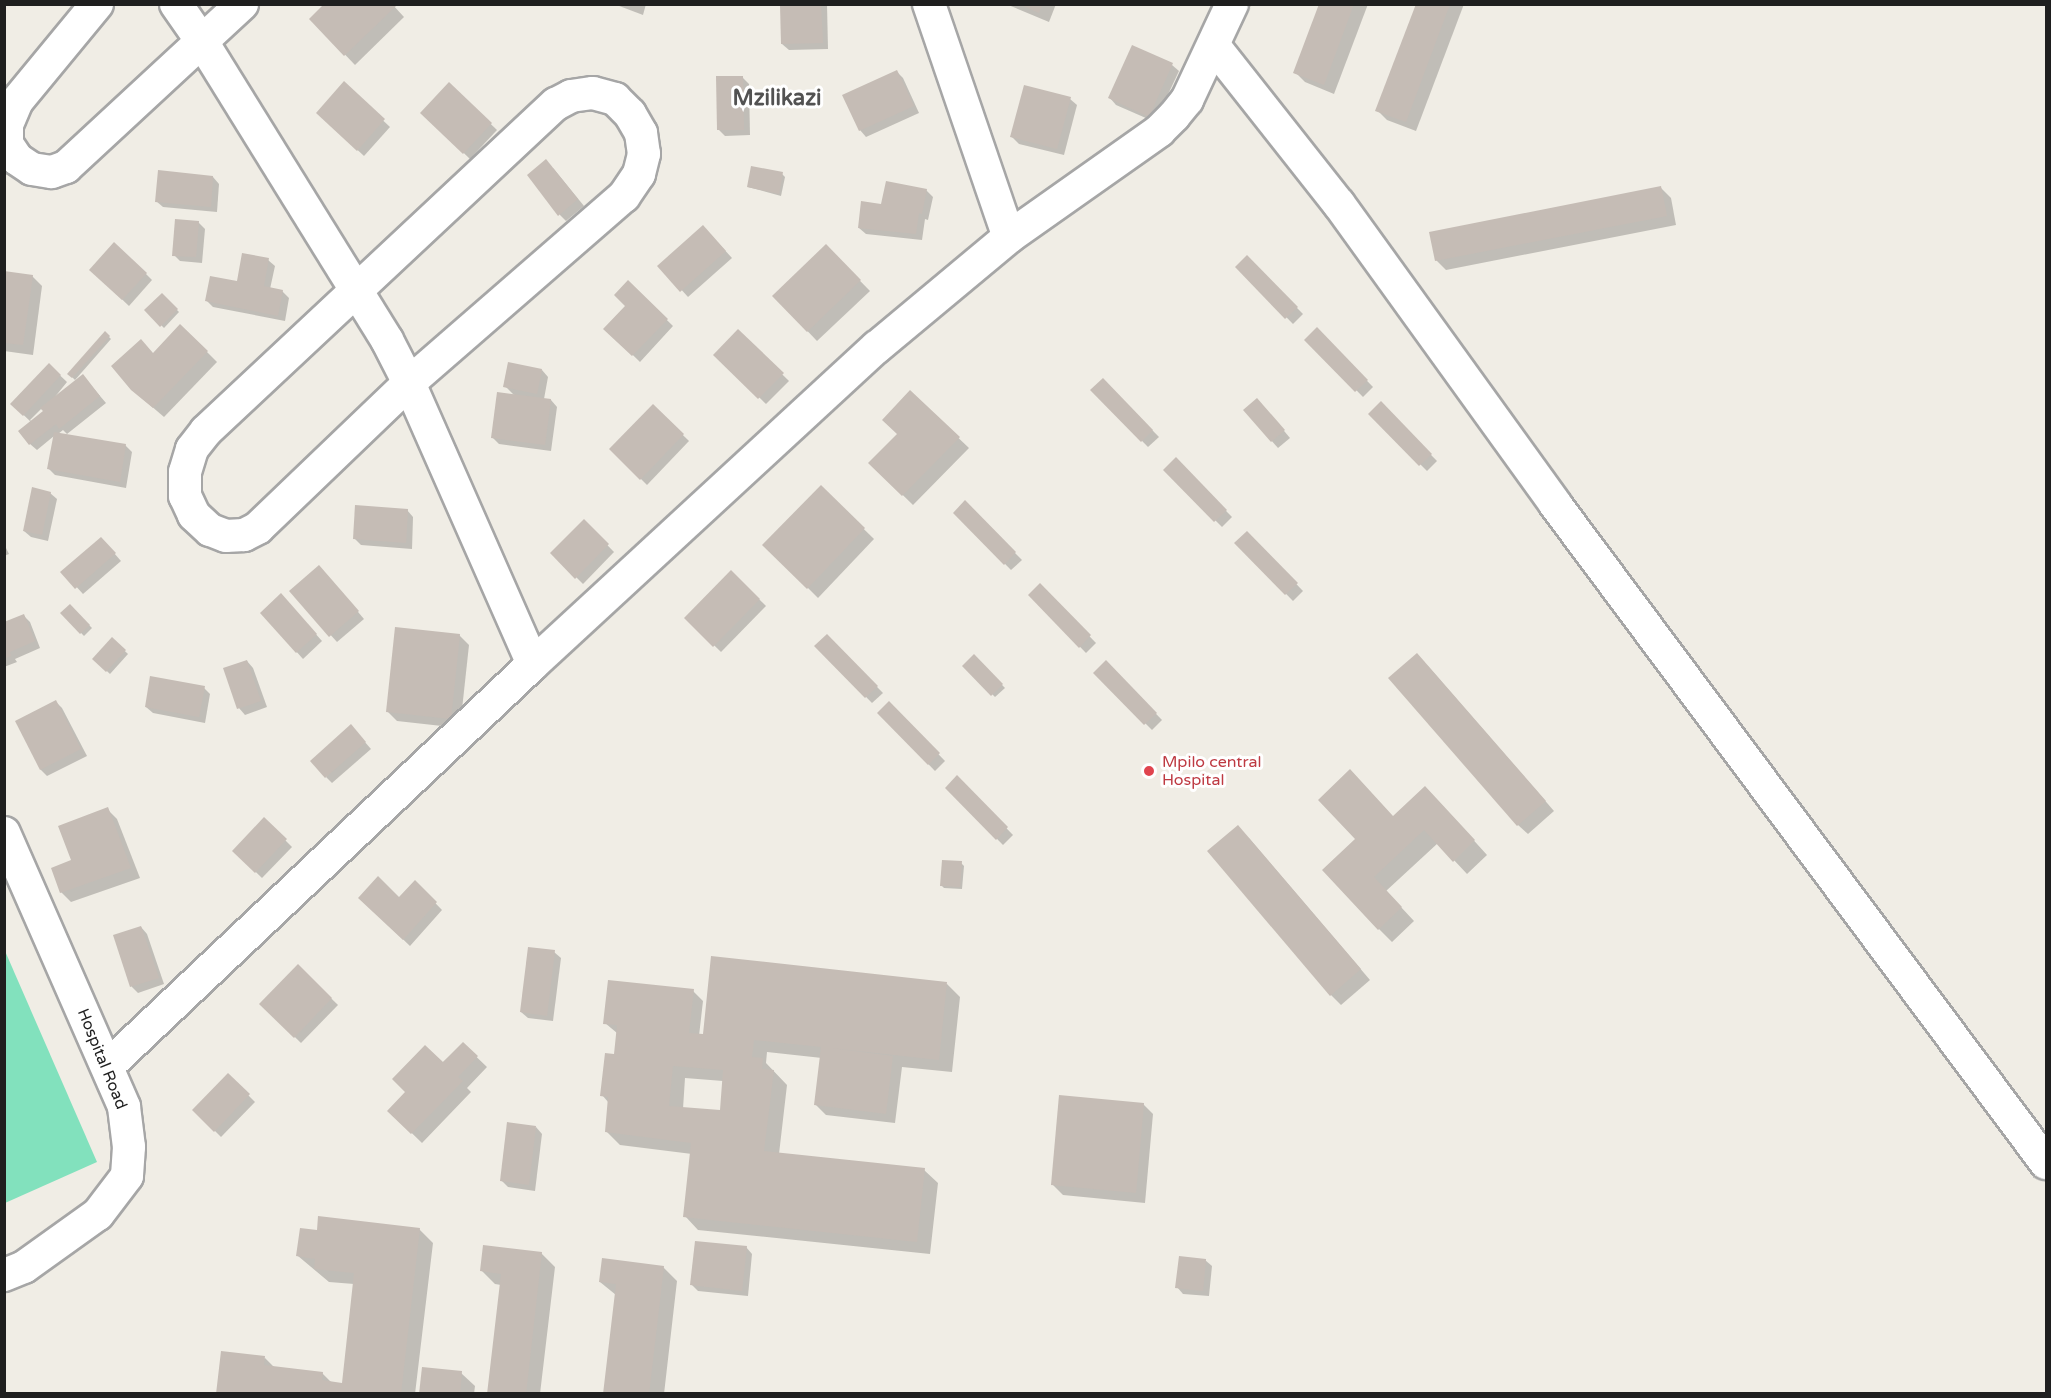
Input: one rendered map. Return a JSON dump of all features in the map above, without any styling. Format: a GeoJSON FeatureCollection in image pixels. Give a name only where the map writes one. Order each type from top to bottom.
{"type":"FeatureCollection","features":[{"type":"Feature","properties":{"kind":"street"},"geometry":{"type":"LineString","coordinates":[[97,4],[16,101],[7,125],[7,144],[17,159],[32,169],[52,172],[66,167],[242,4]]}},
{"type":"Feature","properties":{"kind":"street"},"geometry":{"type":"LineString","coordinates":[[176,4],[358,290],[410,383],[533,664]]}},
{"type":"Feature","properties":{"kind":"street"},"geometry":{"type":"LineString","coordinates":[[929,4],[1009,237]]}},
{"type":"Feature","properties":{"kind":"street"},"geometry":{"type":"LineString","coordinates":[[108,1066],[533,664],[877,347],[1009,237],[1159,131],[1188,100],[1215,46],[1232,4]]}},
{"type":"Feature","properties":{"kind":"street"},"geometry":{"type":"LineString","coordinates":[[1215,46],[1339,204],[1556,504],[2046,1162]]}},
{"type":"Feature","properties":{"kind":"street"},"geometry":{"type":"LineString","coordinates":[[593,93],[615,99],[630,114],[641,133],[644,154],[639,174],[624,196],[410,383],[258,528],[244,535],[226,536],[210,530],[194,515],[185,496],[185,472],[192,449],[206,431],[358,290],[556,104],[571,96],[593,93]]}},
{"type":"Feature","properties":{"kind":"street","name":"Hospital Road"},"geometry":{"type":"LineString","coordinates":[[4,833],[108,1066],[124,1107],[129,1147],[127,1176],[98,1214],[24,1267],[4,1275]]}},
{"type":"Feature","properties":{"kind":"green space"},"geometry":{"type":"Polygon","coordinates":[[[5,951],[97,1162],[4,1203],[5,951]]]}},
{"type":"Feature","properties":{"kind":"building"},"geometry":{"type":"Polygon","coordinates":[[[324,4],[394,4],[396,6],[344,56],[309,19],[324,4]]]}},
{"type":"Feature","properties":{"kind":"building"},"geometry":{"type":"Polygon","coordinates":[[[1019,4],[1042,4],[1039,13],[1019,4]]]}},
{"type":"Feature","properties":{"kind":"building"},"geometry":{"type":"Polygon","coordinates":[[[1319,4],[1354,4],[1324,85],[1293,73],[1319,4]]]}},
{"type":"Feature","properties":{"kind":"building"},"geometry":{"type":"Polygon","coordinates":[[[1416,4],[1450,4],[1406,122],[1375,111],[1416,4]]]}},
{"type":"Feature","properties":{"kind":"building"},"geometry":{"type":"Polygon","coordinates":[[[780,5],[821,5],[823,43],[781,44],[780,5]]]}},
{"type":"Feature","properties":{"kind":"building"},"geometry":{"type":"Polygon","coordinates":[[[1132,45],[1173,63],[1149,117],[1108,98],[1132,45]]]}},
{"type":"Feature","properties":{"kind":"building"},"geometry":{"type":"Polygon","coordinates":[[[897,70],[914,106],[859,131],[842,95],[897,70]]]}},
{"type":"Feature","properties":{"kind":"building"},"geometry":{"type":"Polygon","coordinates":[[[716,76],[743,76],[744,130],[717,130],[716,76]]]}},
{"type":"Feature","properties":{"kind":"building"},"geometry":{"type":"Polygon","coordinates":[[[344,81],[385,119],[357,151],[316,113],[344,81]]]}},
{"type":"Feature","properties":{"kind":"building"},"geometry":{"type":"Polygon","coordinates":[[[449,82],[492,123],[463,154],[420,113],[449,82]]]}},
{"type":"Feature","properties":{"kind":"building"},"geometry":{"type":"Polygon","coordinates":[[[1024,85],[1071,97],[1057,149],[1010,137],[1024,85]]]}},
{"type":"Feature","properties":{"kind":"building"},"geometry":{"type":"Polygon","coordinates":[[[546,159],[578,199],[558,216],[527,175],[546,159]]]}},
{"type":"Feature","properties":{"kind":"building"},"geometry":{"type":"Polygon","coordinates":[[[751,166],[783,172],[779,194],[747,187],[751,166]]]}},
{"type":"Feature","properties":{"kind":"building"},"geometry":{"type":"Polygon","coordinates":[[[158,170],[213,176],[211,207],[155,202],[158,170]]]}},
{"type":"Feature","properties":{"kind":"building"},"geometry":{"type":"Polygon","coordinates":[[[886,181],[927,189],[922,214],[919,213],[916,234],[858,228],[861,201],[881,204],[886,181]]]}},
{"type":"Feature","properties":{"kind":"building"},"geometry":{"type":"Polygon","coordinates":[[[1661,186],[1667,216],[1435,261],[1429,232],[1661,186]]]}},
{"type":"Feature","properties":{"kind":"building"},"geometry":{"type":"Polygon","coordinates":[[[175,219],[199,221],[196,257],[172,256],[175,219]]]}},
{"type":"Feature","properties":{"kind":"building"},"geometry":{"type":"Polygon","coordinates":[[[703,225],[726,251],[680,292],[657,266],[703,225]]]}},
{"type":"Feature","properties":{"kind":"building"},"geometry":{"type":"Polygon","coordinates":[[[114,242],[147,273],[122,300],[89,270],[114,242]]]}},
{"type":"Feature","properties":{"kind":"building"},"geometry":{"type":"Polygon","coordinates":[[[826,244],[861,280],[807,332],[772,296],[826,244]]]}},
{"type":"Feature","properties":{"kind":"building"},"geometry":{"type":"Polygon","coordinates":[[[242,253],[269,258],[264,286],[283,290],[278,316],[205,301],[210,276],[237,281],[242,253]]]}},
{"type":"Feature","properties":{"kind":"building"},"geometry":{"type":"Polygon","coordinates":[[[1247,255],[1298,307],[1285,319],[1235,267],[1247,255]]]}},
{"type":"Feature","properties":{"kind":"building"},"geometry":{"type":"Polygon","coordinates":[[[4,271],[33,275],[23,345],[4,343],[4,271]]]}},
{"type":"Feature","properties":{"kind":"building"},"geometry":{"type":"Polygon","coordinates":[[[628,280],[668,319],[632,356],[603,329],[625,306],[614,295],[628,280]]]}},
{"type":"Feature","properties":{"kind":"building"},"geometry":{"type":"Polygon","coordinates":[[[162,293],[178,309],[160,327],[144,310],[162,293]]]}},
{"type":"Feature","properties":{"kind":"building"},"geometry":{"type":"Polygon","coordinates":[[[180,324],[208,351],[153,408],[131,390],[111,366],[141,339],[153,353],[180,324]]]}},
{"type":"Feature","properties":{"kind":"building"},"geometry":{"type":"Polygon","coordinates":[[[1317,327],[1368,380],[1355,392],[1304,340],[1317,327]]]}},
{"type":"Feature","properties":{"kind":"building"},"geometry":{"type":"Polygon","coordinates":[[[738,329],[784,373],[758,399],[713,355],[738,329]]]}},
{"type":"Feature","properties":{"kind":"building"},"geometry":{"type":"Polygon","coordinates":[[[105,331],[110,336],[72,378],[67,374],[105,331]]]}},
{"type":"Feature","properties":{"kind":"building"},"geometry":{"type":"Polygon","coordinates":[[[508,362],[542,369],[537,394],[503,387],[508,362]]]}},
{"type":"Feature","properties":{"kind":"building"},"geometry":{"type":"Polygon","coordinates":[[[49,363],[61,375],[23,416],[10,404],[49,363]]]}},
{"type":"Feature","properties":{"kind":"building"},"geometry":{"type":"Polygon","coordinates":[[[83,374],[100,396],[59,429],[56,424],[29,445],[18,431],[43,411],[40,408],[83,374]]]}},
{"type":"Feature","properties":{"kind":"building"},"geometry":{"type":"Polygon","coordinates":[[[1103,378],[1153,430],[1141,442],[1090,390],[1103,378]]]}},
{"type":"Feature","properties":{"kind":"building"},"geometry":{"type":"Polygon","coordinates":[[[910,390],[960,437],[902,496],[868,463],[897,434],[882,420],[910,390]]]}},
{"type":"Feature","properties":{"kind":"building"},"geometry":{"type":"Polygon","coordinates":[[[497,392],[551,399],[545,445],[491,438],[497,392]]]}},
{"type":"Feature","properties":{"kind":"building"},"geometry":{"type":"Polygon","coordinates":[[[1257,398],[1285,430],[1271,442],[1243,410],[1257,398]]]}},
{"type":"Feature","properties":{"kind":"building"},"geometry":{"type":"Polygon","coordinates":[[[1381,401],[1432,454],[1419,466],[1368,414],[1381,401]]]}},
{"type":"Feature","properties":{"kind":"building"},"geometry":{"type":"Polygon","coordinates":[[[653,404],[684,434],[640,480],[609,449],[653,404]]]}},
{"type":"Feature","properties":{"kind":"building"},"geometry":{"type":"Polygon","coordinates":[[[54,432],[126,444],[120,482],[47,469],[54,432]]]}},
{"type":"Feature","properties":{"kind":"building"},"geometry":{"type":"Polygon","coordinates":[[[1176,457],[1227,510],[1214,522],[1163,470],[1176,457]]]}},
{"type":"Feature","properties":{"kind":"building"},"geometry":{"type":"Polygon","coordinates":[[[821,485],[865,528],[807,589],[762,545],[821,485]]]}},
{"type":"Feature","properties":{"kind":"building"},"geometry":{"type":"Polygon","coordinates":[[[32,487],[51,492],[42,535],[23,531],[32,487]]]}},
{"type":"Feature","properties":{"kind":"building"},"geometry":{"type":"Polygon","coordinates":[[[965,500],[1016,552],[1004,565],[953,513],[965,500]]]}},
{"type":"Feature","properties":{"kind":"building"},"geometry":{"type":"Polygon","coordinates":[[[355,505],[408,509],[406,543],[353,539],[355,505]]]}},
{"type":"Feature","properties":{"kind":"building"},"geometry":{"type":"Polygon","coordinates":[[[584,519],[609,544],[575,579],[550,553],[584,519]]]}},
{"type":"Feature","properties":{"kind":"building"},"geometry":{"type":"Polygon","coordinates":[[[1247,531],[1298,583],[1285,595],[1234,543],[1247,531]]]}},
{"type":"Feature","properties":{"kind":"building"},"geometry":{"type":"Polygon","coordinates":[[[101,537],[116,553],[75,589],[60,572],[101,537]]]}},
{"type":"Feature","properties":{"kind":"building"},"geometry":{"type":"Polygon","coordinates":[[[319,565],[359,611],[329,637],[289,591],[319,565]]]}},
{"type":"Feature","properties":{"kind":"building"},"geometry":{"type":"Polygon","coordinates":[[[731,570],[760,599],[713,647],[684,618],[731,570]]]}},
{"type":"Feature","properties":{"kind":"building"},"geometry":{"type":"Polygon","coordinates":[[[1040,583],[1091,635],[1079,648],[1028,595],[1040,583]]]}},
{"type":"Feature","properties":{"kind":"building"},"geometry":{"type":"Polygon","coordinates":[[[281,593],[317,634],[296,653],[260,613],[281,593]]]}},
{"type":"Feature","properties":{"kind":"building"},"geometry":{"type":"Polygon","coordinates":[[[70,604],[90,625],[80,634],[60,613],[70,604]]]}},
{"type":"Feature","properties":{"kind":"building"},"geometry":{"type":"Polygon","coordinates":[[[24,614],[35,641],[10,652],[11,656],[4,659],[4,622],[24,614]]]}},
{"type":"Feature","properties":{"kind":"building"},"geometry":{"type":"Polygon","coordinates":[[[395,627],[460,634],[451,719],[386,712],[395,627]]]}},
{"type":"Feature","properties":{"kind":"building"},"geometry":{"type":"Polygon","coordinates":[[[827,634],[878,686],[865,698],[814,646],[827,634]]]}},
{"type":"Feature","properties":{"kind":"building"},"geometry":{"type":"Polygon","coordinates":[[[112,637],[126,650],[106,672],[92,659],[112,637]]]}},
{"type":"Feature","properties":{"kind":"building"},"geometry":{"type":"Polygon","coordinates":[[[1417,653],[1546,801],[1517,826],[1388,678],[1417,653]]]}},
{"type":"Feature","properties":{"kind":"building"},"geometry":{"type":"Polygon","coordinates":[[[974,654],[1003,684],[991,696],[962,666],[974,654]]]}},
{"type":"Feature","properties":{"kind":"building"},"geometry":{"type":"Polygon","coordinates":[[[247,660],[261,701],[237,709],[223,668],[247,660]]]}},
{"type":"Feature","properties":{"kind":"building"},"geometry":{"type":"Polygon","coordinates":[[[1106,660],[1157,713],[1144,725],[1093,673],[1106,660]]]}},
{"type":"Feature","properties":{"kind":"building"},"geometry":{"type":"Polygon","coordinates":[[[150,676],[205,686],[199,717],[145,707],[150,676]]]}},
{"type":"Feature","properties":{"kind":"building"},"geometry":{"type":"Polygon","coordinates":[[[56,700],[81,749],[40,770],[15,721],[56,700]]]}},
{"type":"Feature","properties":{"kind":"building"},"geometry":{"type":"Polygon","coordinates":[[[889,701],[940,753],[928,765],[877,713],[889,701]]]}},
{"type":"Feature","properties":{"kind":"building"},"geometry":{"type":"Polygon","coordinates":[[[351,724],[366,742],[325,778],[310,761],[351,724]]]}},
{"type":"Feature","properties":{"kind":"building"},"geometry":{"type":"Polygon","coordinates":[[[1350,769],[1393,816],[1425,786],[1475,840],[1453,862],[1424,830],[1374,877],[1402,907],[1378,930],[1322,870],[1355,839],[1318,800],[1350,769]]]}},
{"type":"Feature","properties":{"kind":"building"},"geometry":{"type":"Polygon","coordinates":[[[957,775],[1008,827],[996,840],[945,788],[957,775]]]}},
{"type":"Feature","properties":{"kind":"building"},"geometry":{"type":"Polygon","coordinates":[[[108,807],[131,868],[60,893],[51,868],[71,860],[58,826],[108,807]]]}},
{"type":"Feature","properties":{"kind":"building"},"geometry":{"type":"Polygon","coordinates":[[[264,817],[287,839],[255,873],[232,851],[264,817]]]}},
{"type":"Feature","properties":{"kind":"building"},"geometry":{"type":"Polygon","coordinates":[[[1238,825],[1361,969],[1330,996],[1207,851],[1238,825]]]}},
{"type":"Feature","properties":{"kind":"building"},"geometry":{"type":"Polygon","coordinates":[[[942,860],[962,861],[960,887],[940,886],[942,860]]]}},
{"type":"Feature","properties":{"kind":"building"},"geometry":{"type":"Polygon","coordinates":[[[378,876],[399,897],[415,880],[437,902],[403,940],[358,898],[378,876]]]}},
{"type":"Feature","properties":{"kind":"building"},"geometry":{"type":"Polygon","coordinates":[[[141,926],[159,978],[130,987],[113,935],[141,926]]]}},
{"type":"Feature","properties":{"kind":"building"},"geometry":{"type":"Polygon","coordinates":[[[528,947],[555,950],[547,1016],[520,1012],[528,947]]]}},
{"type":"Feature","properties":{"kind":"building"},"geometry":{"type":"Polygon","coordinates":[[[711,956],[947,982],[939,1060],[831,1048],[893,1056],[886,1114],[814,1105],[821,1047],[754,1040],[752,1057],[763,1058],[762,1069],[774,1070],[764,1151],[925,1168],[917,1242],[683,1217],[691,1143],[605,1132],[608,1097],[600,1096],[605,1053],[614,1054],[617,1025],[603,1024],[608,980],[694,989],[689,1033],[703,1034],[711,956]],[[673,1066],[669,1106],[720,1110],[723,1070],[673,1066]]]}},
{"type":"Feature","properties":{"kind":"building"},"geometry":{"type":"Polygon","coordinates":[[[298,964],[332,998],[294,1038],[259,1004],[298,964]]]}},
{"type":"Feature","properties":{"kind":"building"},"geometry":{"type":"Polygon","coordinates":[[[463,1042],[478,1056],[458,1077],[463,1081],[411,1134],[387,1111],[405,1092],[392,1079],[425,1045],[443,1062],[463,1042]]]}},
{"type":"Feature","properties":{"kind":"building"},"geometry":{"type":"Polygon","coordinates":[[[228,1073],[250,1094],[214,1132],[192,1110],[228,1073]]]}},
{"type":"Feature","properties":{"kind":"building"},"geometry":{"type":"Polygon","coordinates":[[[1059,1095],[1144,1103],[1136,1193],[1051,1185],[1059,1095]]]}},
{"type":"Feature","properties":{"kind":"building"},"geometry":{"type":"Polygon","coordinates":[[[507,1122],[536,1126],[529,1185],[500,1181],[507,1122]]]}},
{"type":"Feature","properties":{"kind":"building"},"geometry":{"type":"Polygon","coordinates":[[[318,1216],[420,1228],[401,1394],[216,1394],[221,1351],[265,1356],[264,1365],[323,1372],[322,1380],[342,1383],[354,1273],[314,1269],[315,1259],[296,1256],[300,1228],[317,1230],[318,1216]]]}},
{"type":"Feature","properties":{"kind":"building"},"geometry":{"type":"Polygon","coordinates":[[[695,1241],[747,1246],[742,1291],[690,1285],[695,1241]]]}},
{"type":"Feature","properties":{"kind":"building"},"geometry":{"type":"Polygon","coordinates":[[[483,1245],[542,1252],[526,1394],[487,1394],[501,1274],[480,1271],[483,1245]]]}},
{"type":"Feature","properties":{"kind":"building"},"geometry":{"type":"Polygon","coordinates":[[[1179,1256],[1206,1259],[1203,1291],[1175,1288],[1179,1256]]]}},
{"type":"Feature","properties":{"kind":"building"},"geometry":{"type":"Polygon","coordinates":[[[602,1258],[664,1266],[649,1394],[603,1394],[616,1284],[599,1282],[602,1258]]]}},
{"type":"Feature","properties":{"kind":"building"},"geometry":{"type":"Polygon","coordinates":[[[422,1367],[462,1371],[460,1394],[419,1394],[422,1367]]]}},
{"type":"Feature","properties":{"kind":"place","name":"Mpilo central Hospital"},"geometry":{"type":"Point","coordinates":[1149,771]}},
{"type":"Feature","properties":{"kind":"district","name":"Mzilikazi"},"geometry":{"type":"Point","coordinates":[777,99]}}]}
